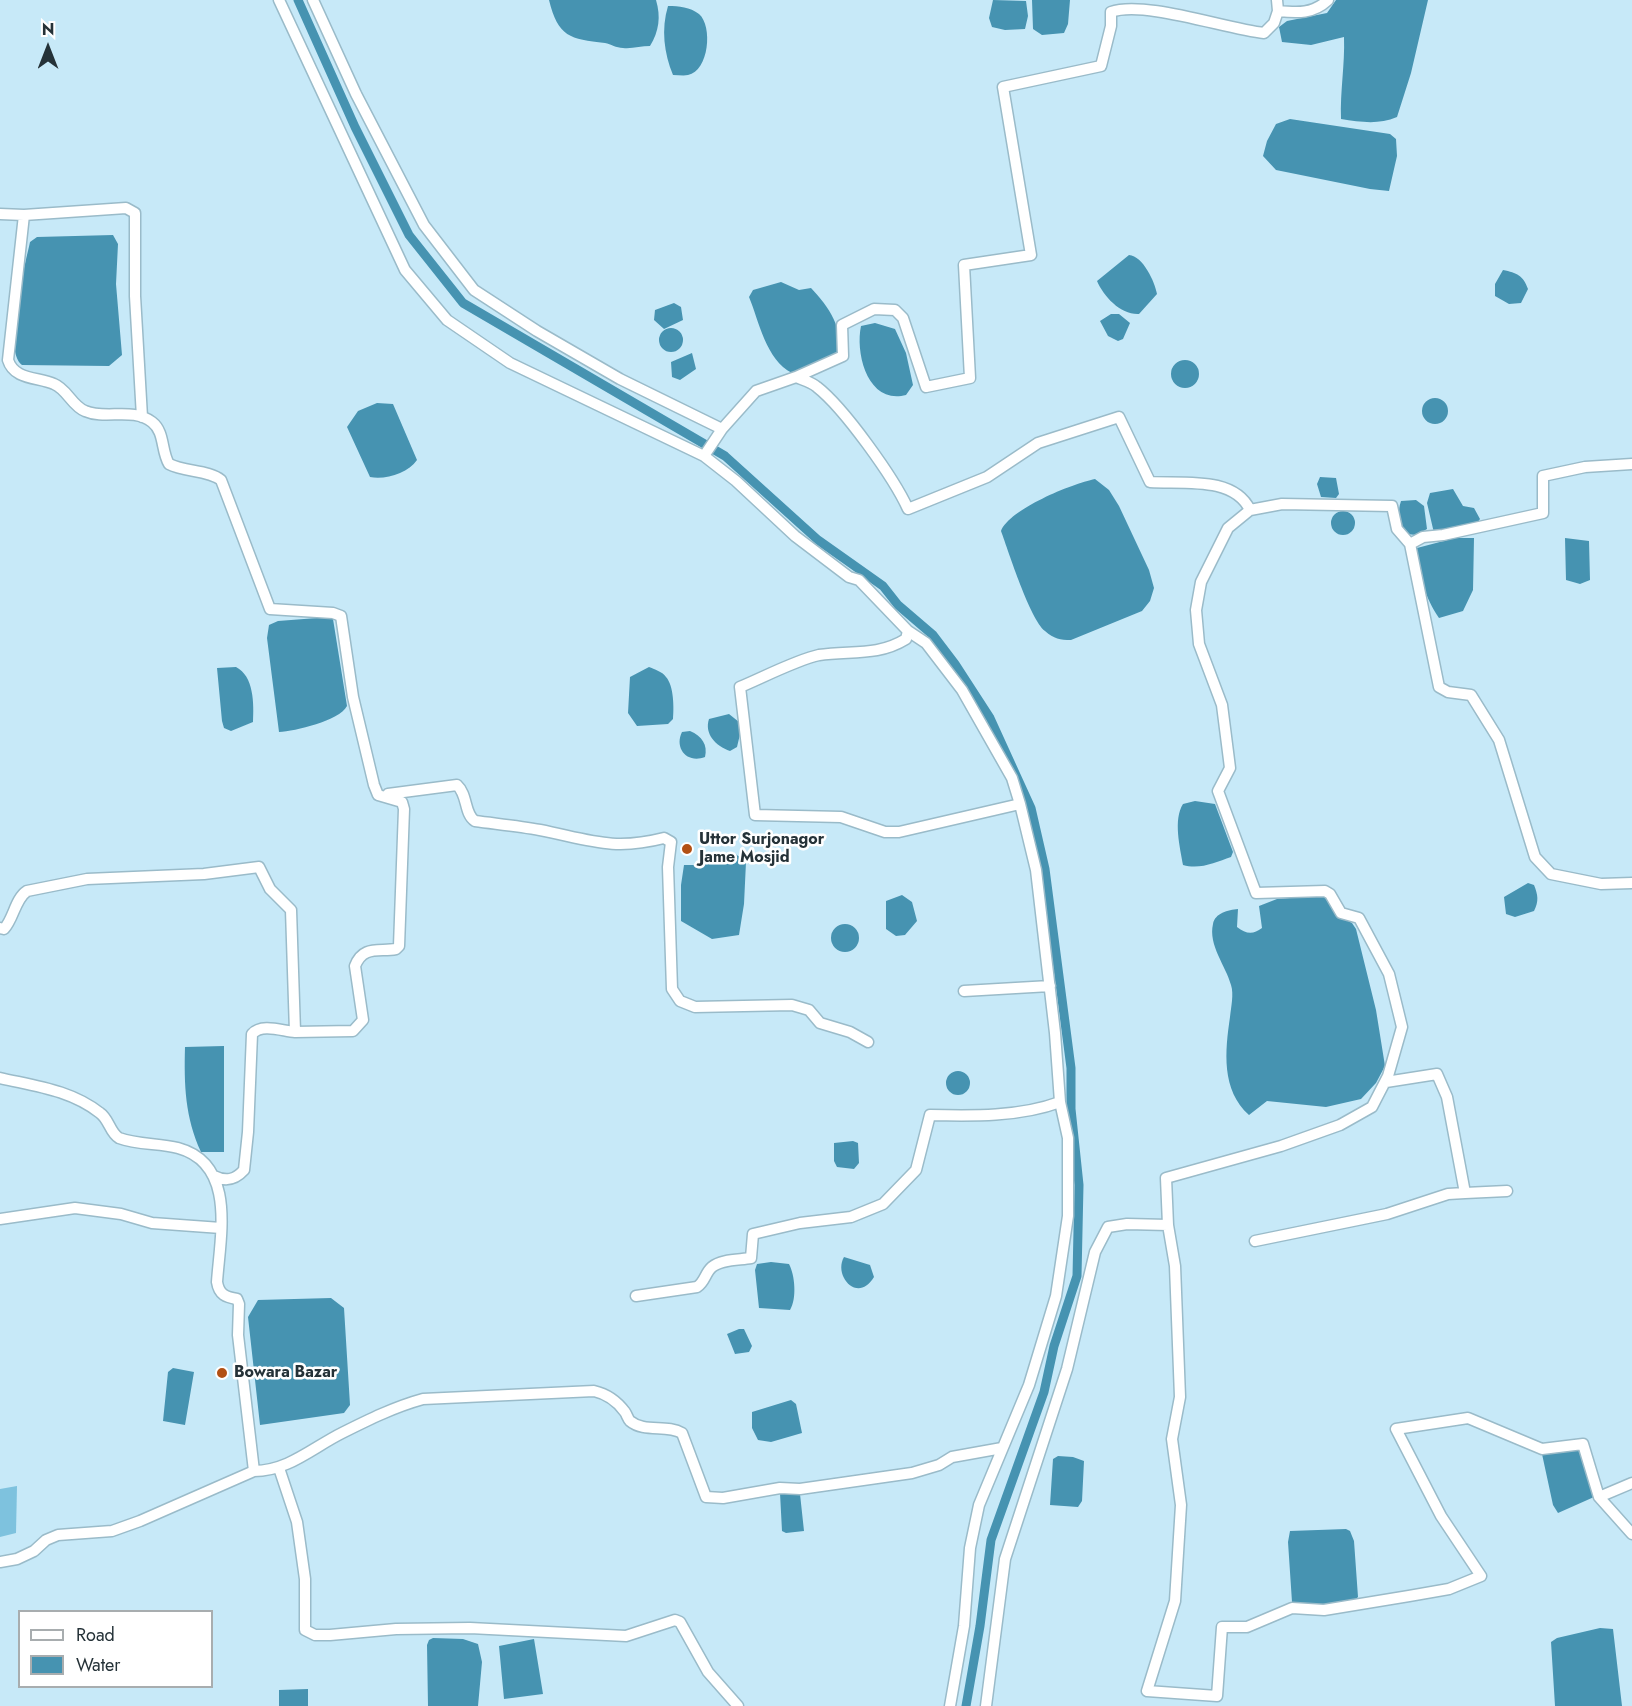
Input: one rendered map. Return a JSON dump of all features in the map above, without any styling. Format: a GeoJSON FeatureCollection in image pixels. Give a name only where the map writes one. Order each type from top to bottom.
{"type":"FeatureCollection","features":[{"type":"Feature","properties":{"kind":"street"},"geometry":{"type":"LineString","coordinates":[[279,0],[405,270],[447,320],[510,363],[704,456],[736,481],[795,536],[849,577],[859,580],[908,631],[926,643],[962,690],[1012,778],[1036,870],[1050,986],[1060,1102],[1068,1138],[1068,1216],[1064,1255],[1056,1296],[1029,1385],[979,1505],[970,1548],[964,1626],[950,1706]]}},
{"type":"Feature","properties":{"kind":"street"},"geometry":{"type":"LineString","coordinates":[[313,0],[356,94],[424,225],[474,290],[537,332],[620,379],[722,429]]}},
{"type":"Feature","properties":{"kind":"street"},"geometry":{"type":"LineString","coordinates":[[704,456],[722,429],[756,391],[796,377],[843,356],[842,325],[874,309],[895,310],[903,318],[926,387],[970,378],[964,266],[1031,255],[1004,87],[1101,66],[1111,26],[1111,12],[1120,7],[1157,9],[1264,33],[1274,24],[1278,6],[1303,14],[1328,0]]}},
{"type":"Feature","properties":{"kind":"street"},"geometry":{"type":"LineString","coordinates":[[0,214],[126,208],[135,213],[135,296],[142,417]]}},
{"type":"Feature","properties":{"kind":"street"},"geometry":{"type":"LineString","coordinates":[[24,214],[8,360],[10,368],[17,373],[55,384],[83,411],[142,417],[153,422],[160,433],[169,464],[221,480],[270,609],[278,612],[333,613],[341,616],[357,716],[378,795]]}},
{"type":"Feature","properties":{"kind":"street"},"geometry":{"type":"LineString","coordinates":[[796,377],[816,385],[837,406],[898,488],[908,509],[987,477],[1038,443],[1119,417],[1150,482],[1209,485],[1234,490],[1245,499],[1250,510]]}},
{"type":"Feature","properties":{"kind":"street"},"geometry":{"type":"LineString","coordinates":[[1410,544],[1422,537],[1443,535],[1543,513],[1543,476],[1585,467],[1632,464]]}},
{"type":"Feature","properties":{"kind":"street"},"geometry":{"type":"LineString","coordinates":[[1632,883],[1601,884],[1551,874],[1535,856],[1499,740],[1471,695],[1448,692],[1439,687],[1410,544],[1397,529],[1392,506],[1282,504],[1250,510],[1228,528],[1201,582],[1196,610],[1199,644],[1222,705],[1230,768],[1218,791],[1256,893],[1325,891],[1330,894],[1341,913],[1359,918],[1379,951],[1389,974],[1402,1027],[1386,1082],[1372,1107],[1349,1121],[1281,1146],[1166,1178],[1168,1225],[1175,1266],[1180,1397],[1172,1440],[1181,1505],[1175,1601],[1147,1691],[1216,1696],[1222,1627],[1247,1627],[1292,1608],[1324,1610],[1429,1593],[1481,1576],[1441,1516],[1396,1430],[1468,1418],[1542,1449],[1583,1444],[1599,1497],[1632,1534]]}},
{"type":"Feature","properties":{"kind":"street"},"geometry":{"type":"LineString","coordinates":[[908,631],[906,639],[900,643],[860,654],[818,655],[740,687],[754,815],[841,816],[885,832],[899,832],[1020,804]]}},
{"type":"Feature","properties":{"kind":"street"},"geometry":{"type":"LineString","coordinates":[[378,795],[457,785],[464,791],[473,820],[539,830],[606,844],[637,845],[664,838],[671,842],[668,867],[672,989],[680,1001],[695,1007],[792,1005],[809,1011],[820,1023],[850,1032],[868,1042]]}},
{"type":"Feature","properties":{"kind":"street"},"geometry":{"type":"LineString","coordinates":[[214,1176],[226,1180],[236,1177],[244,1170],[252,1034],[257,1029],[264,1028],[295,1032],[344,1033],[353,1031],[360,1026],[363,1020],[355,966],[358,958],[366,951],[396,949],[399,946],[404,804],[378,795]]}},
{"type":"Feature","properties":{"kind":"street"},"geometry":{"type":"LineString","coordinates":[[0,928],[4,929],[12,920],[21,896],[27,891],[87,879],[204,874],[259,867],[270,889],[291,910],[295,1032]]}},
{"type":"Feature","properties":{"kind":"street"},"geometry":{"type":"LineString","coordinates":[[964,991],[1050,986]]}},
{"type":"Feature","properties":{"kind":"street"},"geometry":{"type":"LineString","coordinates":[[1386,1082],[1437,1074],[1447,1097],[1465,1193]]}},
{"type":"Feature","properties":{"kind":"street"},"geometry":{"type":"LineString","coordinates":[[0,1078],[63,1093],[102,1114],[114,1136],[134,1142],[178,1148],[194,1154],[207,1164],[218,1185],[220,1228],[218,1290],[226,1297],[237,1299],[239,1304],[238,1335],[254,1471]]}},
{"type":"Feature","properties":{"kind":"street"},"geometry":{"type":"LineString","coordinates":[[636,1296],[697,1287],[704,1282],[712,1268],[724,1262],[751,1258],[753,1234],[800,1223],[851,1217],[883,1204],[916,1170],[930,1115],[978,1116],[1046,1107],[1060,1102]]}},
{"type":"Feature","properties":{"kind":"street"},"geometry":{"type":"LineString","coordinates":[[1255,1241],[1387,1214],[1448,1194],[1507,1191]]}},
{"type":"Feature","properties":{"kind":"street"},"geometry":{"type":"LineString","coordinates":[[0,1219],[75,1208],[121,1214],[152,1223],[220,1228]]}},
{"type":"Feature","properties":{"kind":"street"},"geometry":{"type":"LineString","coordinates":[[986,1706],[1005,1559],[1067,1369],[1095,1252],[1108,1227],[1127,1224],[1168,1225]]}},
{"type":"Feature","properties":{"kind":"street"},"geometry":{"type":"LineString","coordinates":[[0,1562],[17,1559],[34,1551],[46,1539],[58,1535],[112,1531],[254,1471],[279,1468],[341,1433],[396,1407],[423,1399],[594,1391],[606,1393],[630,1421],[643,1426],[675,1429],[682,1433],[706,1497],[723,1498],[780,1488],[800,1489],[912,1473],[939,1465],[952,1457],[1002,1448]]}},
{"type":"Feature","properties":{"kind":"street"},"geometry":{"type":"LineString","coordinates":[[279,1468],[297,1522],[305,1579],[305,1630],[315,1635],[330,1635],[396,1629],[470,1628],[626,1636],[675,1620],[680,1622],[708,1672],[738,1706]]}},
{"type":"Feature","properties":{"kind":"street"},"geometry":{"type":"LineString","coordinates":[[1599,1497],[1632,1483]]}},
{"type":"Feature","properties":{"kind":"shaded area"},"geometry":{"type":"Polygon","coordinates":[[[17,1486],[16,1533],[0,1537],[0,1489],[17,1486]]]}},
{"type":"Feature","properties":{"kind":"water"},"geometry":{"type":"Polygon","coordinates":[[[549,0],[656,0],[659,18],[657,29],[650,46],[620,48],[583,40],[561,29],[549,0]]]}},
{"type":"Feature","properties":{"kind":"water"},"geometry":{"type":"Polygon","coordinates":[[[993,0],[1026,1],[1028,16],[1025,29],[1005,30],[992,27],[989,18],[993,0]]]}},
{"type":"Feature","properties":{"kind":"water"},"geometry":{"type":"Polygon","coordinates":[[[1032,0],[1070,0],[1068,24],[1064,33],[1042,35],[1033,29],[1032,0]]]}},
{"type":"Feature","properties":{"kind":"water"},"geometry":{"type":"Polygon","coordinates":[[[1336,0],[1428,0],[1411,73],[1397,117],[1376,122],[1341,119],[1344,37],[1311,45],[1282,42],[1279,27],[1287,21],[1327,13],[1336,0]]]}},
{"type":"Feature","properties":{"kind":"water"},"geometry":{"type":"Polygon","coordinates":[[[668,6],[684,7],[696,12],[706,28],[707,48],[701,65],[695,72],[688,75],[673,75],[667,58],[664,32],[668,6]]]}},
{"type":"Feature","properties":{"kind":"water"},"geometry":{"type":"Polygon","coordinates":[[[1290,119],[1390,134],[1396,139],[1397,156],[1389,191],[1276,170],[1263,156],[1267,141],[1276,124],[1290,119]]]}},
{"type":"Feature","properties":{"kind":"water"},"geometry":{"type":"Polygon","coordinates":[[[113,235],[118,244],[116,284],[122,355],[109,366],[22,365],[16,356],[14,325],[30,242],[37,237],[113,235]]]}},
{"type":"Feature","properties":{"kind":"water"},"geometry":{"type":"Polygon","coordinates":[[[1129,255],[1134,256],[1143,265],[1154,283],[1157,294],[1139,314],[1126,312],[1114,304],[1097,281],[1129,255]]]}},
{"type":"Feature","properties":{"kind":"water"},"geometry":{"type":"Polygon","coordinates":[[[1503,270],[1519,275],[1526,284],[1528,289],[1521,303],[1509,304],[1495,296],[1495,284],[1503,270]]]}},
{"type":"Feature","properties":{"kind":"water"},"geometry":{"type":"Polygon","coordinates":[[[781,282],[799,290],[811,288],[829,311],[839,337],[836,356],[792,373],[776,359],[764,339],[749,297],[753,290],[781,282]]]}},
{"type":"Feature","properties":{"kind":"water"},"geometry":{"type":"Polygon","coordinates":[[[674,303],[681,307],[683,320],[664,329],[654,320],[655,310],[674,303]]]}},
{"type":"Feature","properties":{"kind":"water"},"geometry":{"type":"Polygon","coordinates":[[[1111,314],[1119,314],[1130,323],[1123,339],[1118,341],[1108,336],[1100,321],[1111,314]]]}},
{"type":"Feature","properties":{"kind":"water"},"geometry":{"type":"Polygon","coordinates":[[[875,323],[895,329],[906,353],[913,385],[906,395],[893,396],[882,392],[873,385],[867,375],[860,350],[861,326],[875,323]]]}},
{"type":"Feature","properties":{"kind":"water"},"geometry":{"type":"Polygon","coordinates":[[[671,328],[676,329],[682,335],[682,345],[676,351],[671,352],[666,351],[660,345],[659,340],[660,335],[666,329],[671,328]]]}},
{"type":"Feature","properties":{"kind":"water"},"geometry":{"type":"Polygon","coordinates":[[[692,353],[696,369],[680,380],[672,377],[671,362],[692,353]]]}},
{"type":"Feature","properties":{"kind":"water"},"geometry":{"type":"Polygon","coordinates":[[[1185,360],[1195,364],[1199,374],[1195,384],[1185,388],[1175,384],[1171,374],[1175,364],[1185,360]]]}},
{"type":"Feature","properties":{"kind":"water"},"geometry":{"type":"Polygon","coordinates":[[[1435,398],[1444,402],[1448,411],[1444,420],[1435,424],[1426,420],[1422,411],[1426,402],[1435,398]]]}},
{"type":"Feature","properties":{"kind":"water"},"geometry":{"type":"Polygon","coordinates":[[[377,403],[393,404],[417,460],[402,472],[376,478],[370,477],[347,427],[358,411],[377,403]]]}},
{"type":"Feature","properties":{"kind":"water"},"geometry":{"type":"Polygon","coordinates":[[[1320,477],[1336,478],[1339,494],[1336,498],[1321,497],[1317,484],[1320,477]]]}},
{"type":"Feature","properties":{"kind":"water"},"geometry":{"type":"Polygon","coordinates":[[[1095,479],[1109,490],[1119,506],[1149,570],[1154,588],[1150,601],[1142,611],[1071,640],[1060,639],[1051,636],[1039,624],[1020,585],[1001,531],[1016,514],[1028,506],[1071,486],[1095,479]]]}},
{"type":"Feature","properties":{"kind":"water"},"geometry":{"type":"Polygon","coordinates":[[[1453,489],[1463,506],[1474,508],[1480,519],[1476,525],[1434,533],[1427,503],[1430,493],[1453,489]]]}},
{"type":"Feature","properties":{"kind":"water"},"geometry":{"type":"Polygon","coordinates":[[[1416,500],[1424,506],[1427,529],[1416,535],[1407,534],[1399,514],[1401,501],[1416,500]]]}},
{"type":"Feature","properties":{"kind":"water"},"geometry":{"type":"Polygon","coordinates":[[[1343,511],[1348,512],[1354,518],[1354,528],[1348,534],[1343,535],[1338,534],[1332,528],[1331,523],[1332,518],[1338,512],[1343,511]]]}},
{"type":"Feature","properties":{"kind":"water"},"geometry":{"type":"Polygon","coordinates":[[[1455,538],[1474,538],[1473,590],[1463,611],[1439,618],[1423,584],[1418,566],[1417,548],[1455,538]]]}},
{"type":"Feature","properties":{"kind":"water"},"geometry":{"type":"Polygon","coordinates":[[[1565,538],[1589,541],[1590,580],[1580,584],[1566,580],[1565,538]]]}},
{"type":"Feature","properties":{"kind":"water"},"geometry":{"type":"Polygon","coordinates":[[[330,617],[333,619],[347,706],[326,721],[279,732],[267,638],[269,625],[278,621],[330,617]]]}},
{"type":"Feature","properties":{"kind":"water"},"geometry":{"type":"Polygon","coordinates":[[[236,667],[242,671],[250,684],[253,699],[253,722],[231,731],[224,728],[222,721],[217,668],[236,667]]]}},
{"type":"Feature","properties":{"kind":"water"},"geometry":{"type":"Polygon","coordinates":[[[649,667],[663,674],[669,681],[673,697],[673,719],[668,724],[637,726],[628,713],[630,677],[649,667]]]}},
{"type":"Feature","properties":{"kind":"water"},"geometry":{"type":"Polygon","coordinates":[[[729,714],[739,722],[741,730],[737,747],[730,751],[712,739],[708,730],[709,719],[729,714]]]}},
{"type":"Feature","properties":{"kind":"water"},"geometry":{"type":"Polygon","coordinates":[[[690,731],[703,741],[706,749],[705,757],[693,758],[681,749],[682,732],[690,731]]]}},
{"type":"Feature","properties":{"kind":"water"},"geometry":{"type":"Polygon","coordinates":[[[1195,801],[1215,804],[1233,852],[1231,857],[1202,866],[1183,865],[1178,818],[1183,804],[1195,801]]]}},
{"type":"Feature","properties":{"kind":"water"},"geometry":{"type":"Polygon","coordinates":[[[733,852],[746,862],[744,904],[739,935],[712,939],[681,921],[681,885],[684,865],[703,865],[709,857],[733,852]]]}},
{"type":"Feature","properties":{"kind":"water"},"geometry":{"type":"Polygon","coordinates":[[[1528,883],[1534,885],[1537,895],[1534,911],[1515,917],[1506,914],[1504,897],[1528,883]]]}},
{"type":"Feature","properties":{"kind":"water"},"geometry":{"type":"Polygon","coordinates":[[[902,895],[912,902],[917,921],[905,935],[896,936],[886,929],[886,901],[902,895]]]}},
{"type":"Feature","properties":{"kind":"water"},"geometry":{"type":"Polygon","coordinates":[[[1324,896],[1336,914],[1352,923],[1356,929],[1376,1010],[1385,1066],[1376,1083],[1361,1099],[1326,1107],[1267,1101],[1249,1115],[1240,1105],[1229,1082],[1226,1056],[1232,989],[1215,948],[1212,932],[1214,920],[1226,911],[1238,909],[1237,927],[1253,933],[1262,928],[1259,906],[1277,899],[1324,896]]]}},
{"type":"Feature","properties":{"kind":"water"},"geometry":{"type":"Polygon","coordinates":[[[845,924],[855,928],[859,938],[855,948],[845,952],[835,948],[831,938],[835,928],[845,924]]]}},
{"type":"Feature","properties":{"kind":"water"},"geometry":{"type":"Polygon","coordinates":[[[224,1046],[224,1152],[201,1152],[187,1101],[185,1047],[224,1046]]]}},
{"type":"Feature","properties":{"kind":"water"},"geometry":{"type":"Polygon","coordinates":[[[958,1071],[966,1075],[970,1083],[966,1091],[958,1095],[950,1091],[946,1083],[950,1075],[958,1071]]]}},
{"type":"Feature","properties":{"kind":"water"},"geometry":{"type":"Polygon","coordinates":[[[853,1141],[858,1143],[859,1163],[854,1169],[837,1167],[834,1161],[834,1143],[853,1141]]]}},
{"type":"Feature","properties":{"kind":"water"},"geometry":{"type":"Polygon","coordinates":[[[844,1257],[870,1265],[874,1277],[868,1285],[855,1288],[844,1279],[841,1264],[844,1257]]]}},
{"type":"Feature","properties":{"kind":"water"},"geometry":{"type":"Polygon","coordinates":[[[771,1262],[789,1264],[791,1269],[794,1294],[790,1310],[759,1308],[755,1270],[757,1264],[771,1262]]]}},
{"type":"Feature","properties":{"kind":"water"},"geometry":{"type":"Polygon","coordinates":[[[331,1298],[344,1308],[350,1405],[344,1413],[260,1425],[248,1317],[258,1300],[331,1298]]]}},
{"type":"Feature","properties":{"kind":"water"},"geometry":{"type":"Polygon","coordinates":[[[744,1329],[752,1346],[749,1352],[735,1354],[727,1334],[744,1329]]]}},
{"type":"Feature","properties":{"kind":"water"},"geometry":{"type":"Polygon","coordinates":[[[173,1368],[194,1372],[185,1425],[163,1421],[168,1372],[173,1368]]]}},
{"type":"Feature","properties":{"kind":"water"},"geometry":{"type":"Polygon","coordinates":[[[791,1400],[796,1404],[802,1433],[771,1442],[758,1440],[752,1428],[752,1412],[791,1400]]]}},
{"type":"Feature","properties":{"kind":"water"},"geometry":{"type":"Polygon","coordinates":[[[1580,1445],[1594,1497],[1558,1513],[1553,1505],[1542,1454],[1580,1445]]]}},
{"type":"Feature","properties":{"kind":"water"},"geometry":{"type":"Polygon","coordinates":[[[1058,1456],[1073,1457],[1084,1461],[1082,1501],[1078,1507],[1050,1505],[1053,1459],[1058,1456]]]}},
{"type":"Feature","properties":{"kind":"water"},"geometry":{"type":"Polygon","coordinates":[[[780,1493],[800,1494],[804,1531],[786,1533],[782,1531],[780,1493]]]}},
{"type":"Feature","properties":{"kind":"water"},"geometry":{"type":"Polygon","coordinates":[[[1346,1529],[1350,1531],[1354,1541],[1358,1597],[1355,1600],[1328,1606],[1292,1602],[1288,1542],[1290,1531],[1346,1529]]]}},
{"type":"Feature","properties":{"kind":"water"},"geometry":{"type":"Polygon","coordinates":[[[1600,1628],[1613,1629],[1622,1706],[1555,1706],[1551,1642],[1557,1638],[1600,1628]]]}},
{"type":"Feature","properties":{"kind":"water"},"geometry":{"type":"Polygon","coordinates":[[[433,1638],[463,1639],[478,1644],[482,1662],[478,1706],[428,1706],[427,1645],[433,1638]]]}},
{"type":"Feature","properties":{"kind":"water"},"geometry":{"type":"Polygon","coordinates":[[[534,1639],[543,1694],[504,1699],[499,1646],[534,1639]]]}},
{"type":"Feature","properties":{"kind":"water"},"geometry":{"type":"Polygon","coordinates":[[[308,1689],[308,1706],[279,1706],[279,1690],[308,1689]]]}},
{"type":"Feature","properties":{"kind":"waterway"},"geometry":{"type":"LineString","coordinates":[[298,0],[355,127],[409,235],[463,303],[725,456],[818,540],[883,586],[898,605],[933,635],[955,664],[990,718],[1031,808],[1045,869],[1071,1068],[1071,1109],[1079,1185],[1077,1276],[1054,1346],[1044,1392],[991,1540],[980,1626],[966,1706]]}},
{"type":"Feature","properties":{"kind":"place","name":"Uttor Surjonagor Jame Mosjid"},"geometry":{"type":"Point","coordinates":[687,849]}},
{"type":"Feature","properties":{"kind":"place","name":"Bowara Bazar"},"geometry":{"type":"Point","coordinates":[222,1373]}}]}
